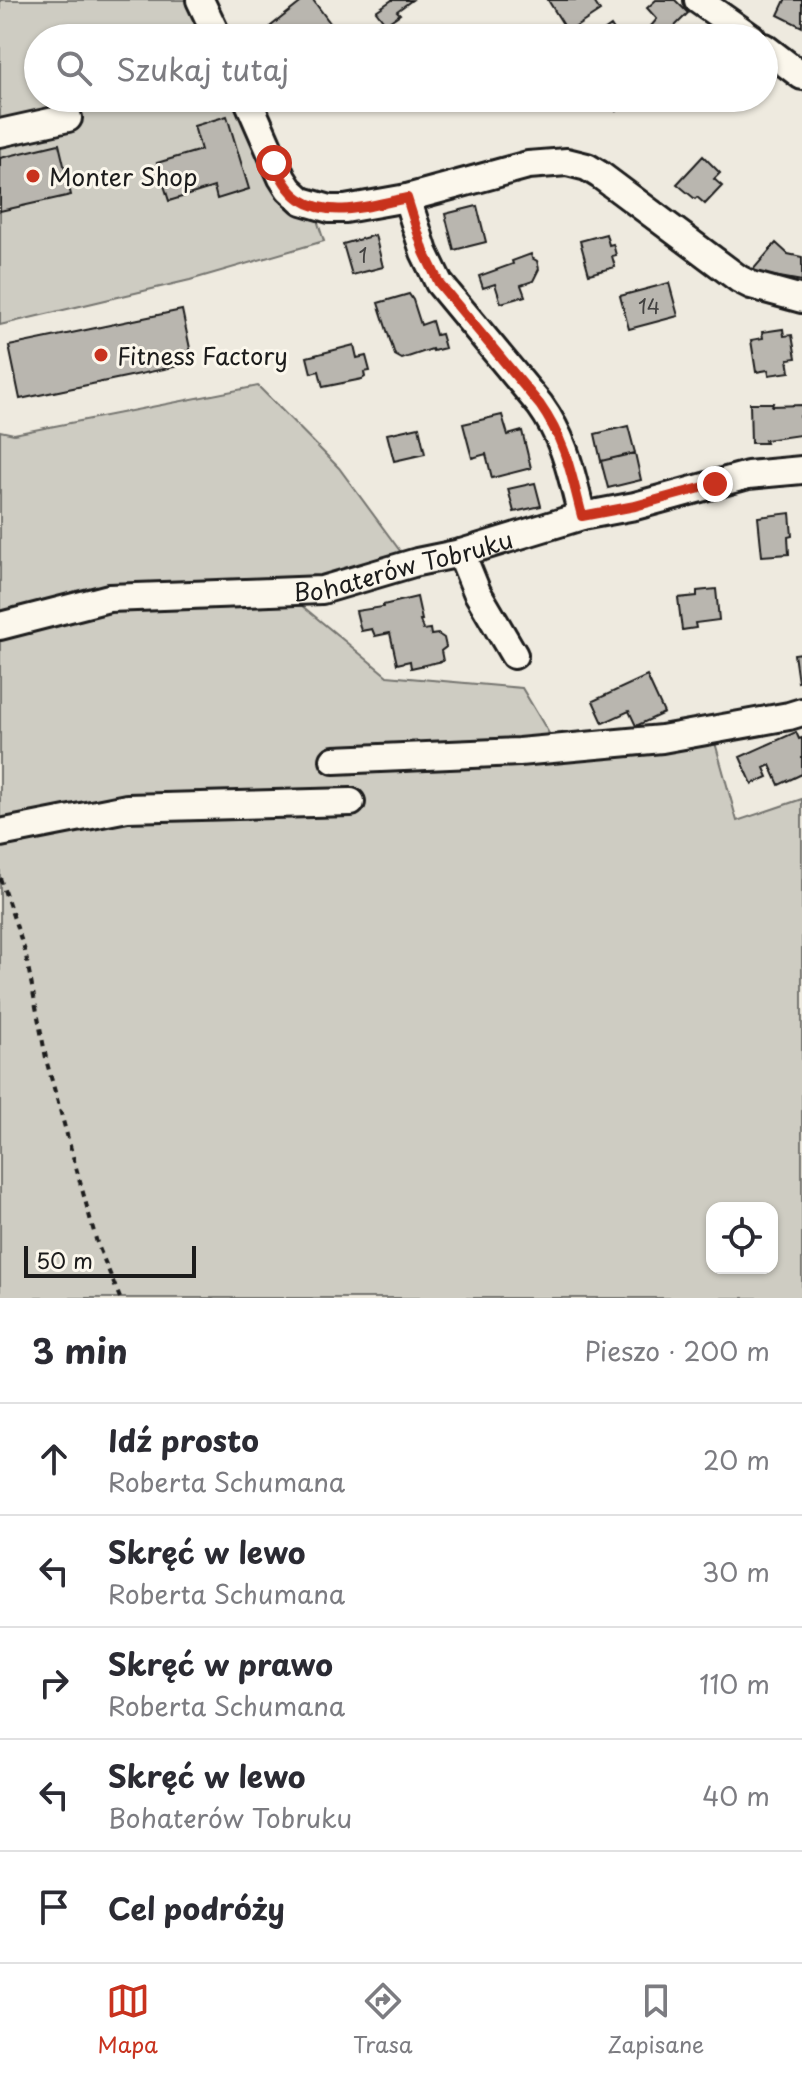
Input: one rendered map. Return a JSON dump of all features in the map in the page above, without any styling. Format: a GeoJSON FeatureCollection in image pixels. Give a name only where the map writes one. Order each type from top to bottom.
{"type":"FeatureCollection","features":[{"type":"Feature","properties":{"kind":"street"},"geometry":{"type":"LineString","coordinates":[[200,0],[211,24]]}},
{"type":"Feature","properties":{"kind":"street"},"geometry":{"type":"LineString","coordinates":[[698,0],[732,24]]}},
{"type":"Feature","properties":{"kind":"street"},"geometry":{"type":"LineString","coordinates":[[778,58],[802,76]]}},
{"type":"Feature","properties":{"kind":"street"},"geometry":{"type":"LineString","coordinates":[[253,112],[282,178],[302,201],[330,209],[345,209],[407,198],[528,165],[567,162],[587,167],[600,175],[739,279],[802,299]]}},
{"type":"Feature","properties":{"kind":"street"},"geometry":{"type":"LineString","coordinates":[[0,133],[68,118]]}},
{"type":"Feature","properties":{"kind":"street"},"geometry":{"type":"LineString","coordinates":[[407,198],[424,252],[439,283],[554,426],[565,450],[582,516]]}},
{"type":"Feature","properties":{"kind":"street","name":"Bohaterów Tobruku"},"geometry":{"type":"LineString","coordinates":[[0,626],[109,598],[322,590],[417,562],[461,553],[582,516],[635,506],[748,475],[802,470]]}},
{"type":"Feature","properties":{"kind":"street"},"geometry":{"type":"LineString","coordinates":[[461,553],[477,592],[514,655]]}},
{"type":"Feature","properties":{"kind":"street"},"geometry":{"type":"LineString","coordinates":[[334,760],[519,752],[662,739],[802,712]]}},
{"type":"Feature","properties":{"kind":"street"},"geometry":{"type":"LineString","coordinates":[[0,833],[127,808],[351,802]]}},
{"type":"Feature","properties":{"kind":"path"},"geometry":{"type":"LineString","coordinates":[[0,878],[25,951],[47,1063],[97,1243],[120,1298]]}},
{"type":"Feature","properties":{"kind":"shaded area"},"geometry":{"type":"Polygon","coordinates":[[[0,0],[194,0],[205,24],[24,24],[24,112],[246,112],[297,212],[317,220],[324,241],[190,280],[0,325],[0,0]]]}},
{"type":"Feature","properties":{"kind":"shaded area"},"geometry":{"type":"Polygon","coordinates":[[[258,386],[339,468],[403,555],[298,589],[301,605],[387,676],[522,688],[566,762],[714,739],[737,821],[802,799],[802,1298],[0,1298],[0,431],[14,434],[258,386]]]}},
{"type":"Feature","properties":{"kind":"building"},"geometry":{"type":"Polygon","coordinates":[[[304,0],[313,0],[331,24],[274,24],[304,0]]]}},
{"type":"Feature","properties":{"kind":"building"},"geometry":{"type":"Polygon","coordinates":[[[392,0],[412,0],[386,24],[376,11],[392,0]]]}},
{"type":"Feature","properties":{"kind":"building"},"geometry":{"type":"Polygon","coordinates":[[[548,0],[593,0],[600,11],[580,24],[563,24],[548,0]]]}},
{"type":"Feature","properties":{"kind":"building"},"geometry":{"type":"Polygon","coordinates":[[[656,0],[675,0],[688,13],[677,24],[653,24],[657,19],[647,8],[656,0]]]}},
{"type":"Feature","properties":{"kind":"building"},"geometry":{"type":"Polygon","coordinates":[[[785,0],[802,0],[802,27],[778,15],[785,0]]]}},
{"type":"Feature","properties":{"kind":"building"},"geometry":{"type":"Polygon","coordinates":[[[227,116],[249,189],[217,199],[214,187],[169,201],[157,163],[201,150],[194,126],[227,116]]]}},
{"type":"Feature","properties":{"kind":"building","name":"Monter Shop"},"geometry":{"type":"Polygon","coordinates":[[[59,144],[71,195],[0,211],[0,158],[59,144]]]}},
{"type":"Feature","properties":{"kind":"building"},"geometry":{"type":"Polygon","coordinates":[[[703,156],[720,173],[714,179],[722,186],[705,204],[677,184],[703,156]]]}},
{"type":"Feature","properties":{"kind":"building"},"geometry":{"type":"Polygon","coordinates":[[[477,206],[486,242],[454,250],[445,214],[477,206]]]}},
{"type":"Feature","properties":{"kind":"building"},"geometry":{"type":"Polygon","coordinates":[[[606,234],[616,255],[612,256],[615,267],[589,274],[580,241],[606,234]]]}},
{"type":"Feature","properties":{"kind":"building"},"geometry":{"type":"Polygon","coordinates":[[[375,235],[383,267],[352,275],[343,244],[375,235]]]}},
{"type":"Feature","properties":{"kind":"building"},"geometry":{"type":"Polygon","coordinates":[[[776,243],[788,254],[802,257],[802,281],[751,272],[776,243]]]}},
{"type":"Feature","properties":{"kind":"building"},"geometry":{"type":"Polygon","coordinates":[[[531,254],[539,269],[533,281],[521,285],[525,296],[501,303],[495,284],[483,288],[479,276],[531,254]]]}},
{"type":"Feature","properties":{"kind":"building"},"geometry":{"type":"Polygon","coordinates":[[[669,283],[678,316],[629,329],[620,296],[669,283]]]}},
{"type":"Feature","properties":{"kind":"building"},"geometry":{"type":"Polygon","coordinates":[[[409,294],[421,325],[432,321],[436,335],[441,334],[445,348],[402,359],[395,355],[378,303],[409,294]]]}},
{"type":"Feature","properties":{"kind":"building","name":"Fitness Factory"},"geometry":{"type":"Polygon","coordinates":[[[182,310],[193,363],[20,399],[9,346],[182,310]]]}},
{"type":"Feature","properties":{"kind":"building"},"geometry":{"type":"Polygon","coordinates":[[[783,329],[784,336],[792,335],[796,358],[788,359],[790,372],[769,375],[768,370],[756,372],[751,340],[763,338],[762,332],[783,329]]]}},
{"type":"Feature","properties":{"kind":"building"},"geometry":{"type":"Polygon","coordinates":[[[354,345],[357,358],[366,356],[370,371],[364,372],[362,379],[323,387],[319,371],[311,373],[307,357],[354,345]]]}},
{"type":"Feature","properties":{"kind":"building"},"geometry":{"type":"Polygon","coordinates":[[[750,403],[802,405],[800,435],[765,440],[766,443],[751,443],[750,403]]]}},
{"type":"Feature","properties":{"kind":"building"},"geometry":{"type":"Polygon","coordinates":[[[502,415],[508,435],[522,431],[531,468],[492,478],[486,454],[472,458],[463,424],[502,415]]]}},
{"type":"Feature","properties":{"kind":"building"},"geometry":{"type":"Polygon","coordinates":[[[628,426],[635,453],[601,461],[595,434],[628,426]]]}},
{"type":"Feature","properties":{"kind":"building"},"geometry":{"type":"Polygon","coordinates":[[[419,427],[425,454],[394,461],[387,434],[419,427]]]}},
{"type":"Feature","properties":{"kind":"building"},"geometry":{"type":"Polygon","coordinates":[[[635,453],[641,480],[608,488],[601,461],[635,453]]]}},
{"type":"Feature","properties":{"kind":"building"},"geometry":{"type":"Polygon","coordinates":[[[535,483],[541,506],[514,512],[508,489],[535,483]]]}},
{"type":"Feature","properties":{"kind":"building"},"geometry":{"type":"Polygon","coordinates":[[[790,513],[792,536],[788,537],[789,554],[762,556],[758,517],[790,513]]]}},
{"type":"Feature","properties":{"kind":"building"},"geometry":{"type":"Polygon","coordinates":[[[716,589],[719,620],[695,623],[696,628],[682,630],[678,598],[697,596],[697,591],[716,589]]]}},
{"type":"Feature","properties":{"kind":"building"},"geometry":{"type":"Polygon","coordinates":[[[417,597],[423,630],[430,629],[431,635],[438,634],[444,638],[446,647],[441,651],[443,661],[411,668],[410,661],[397,664],[390,633],[375,636],[372,629],[361,631],[356,611],[417,597]]]}},
{"type":"Feature","properties":{"kind":"building"},"geometry":{"type":"Polygon","coordinates":[[[802,653],[802,681],[798,682],[794,654],[802,653]]]}},
{"type":"Feature","properties":{"kind":"building"},"geometry":{"type":"Polygon","coordinates":[[[647,676],[664,713],[636,726],[629,711],[603,723],[593,701],[647,676]]]}},
{"type":"Feature","properties":{"kind":"building"},"geometry":{"type":"Polygon","coordinates":[[[796,732],[799,739],[802,738],[802,774],[779,785],[770,765],[764,768],[768,777],[752,784],[740,757],[796,732]]]}},
{"type":"Feature","properties":{"kind":"place","name":"Monter Shop"},"geometry":{"type":"Point","coordinates":[33,176]}},
{"type":"Feature","properties":{"kind":"place","name":"Fitness Factory"},"geometry":{"type":"Point","coordinates":[101,355]}},
{"type":"Feature","properties":{"kind":"route"},"geometry":{"type":"LineString","coordinates":[[274,163],[289,189],[302,201],[318,206],[345,209],[407,198],[424,252],[439,283],[554,426],[565,450],[582,516],[635,506],[715,484]]}}]}
